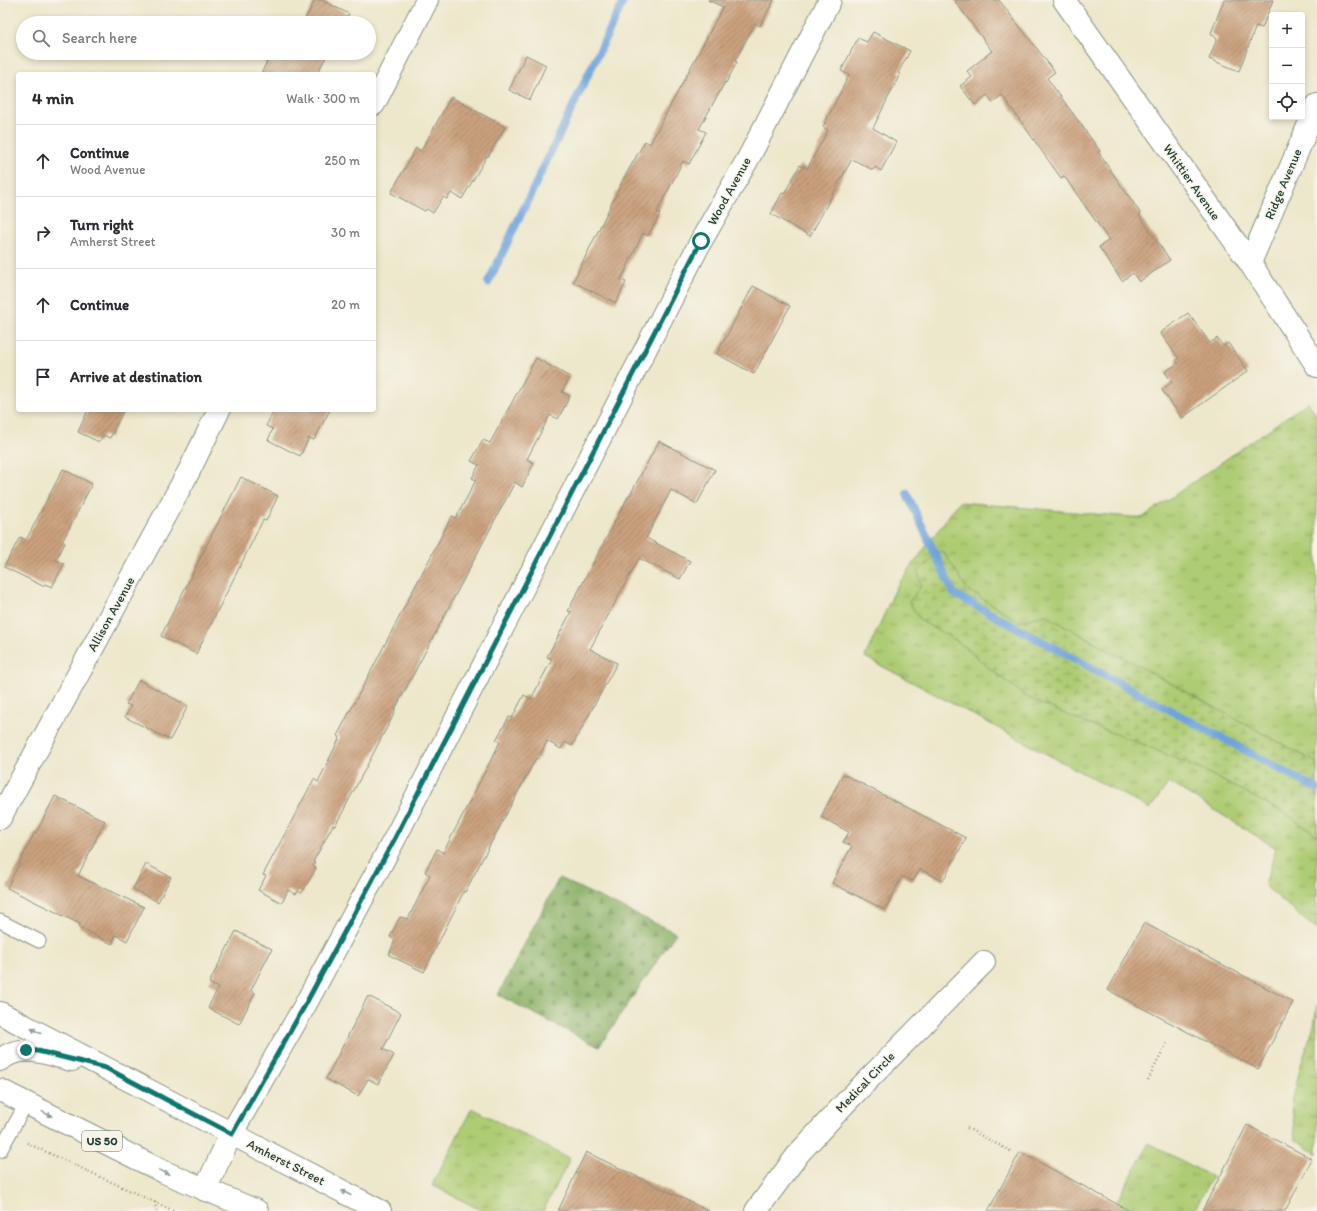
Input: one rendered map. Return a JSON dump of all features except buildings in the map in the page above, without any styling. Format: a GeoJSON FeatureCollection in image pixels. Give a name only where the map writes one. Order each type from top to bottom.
{"type":"FeatureCollection","features":[{"type":"Feature","properties":{"kind":"street"},"geometry":{"type":"LineString","coordinates":[[376,100],[427,0]]}},
{"type":"Feature","properties":{"kind":"street","name":"Wood Avenue"},"geometry":{"type":"LineString","coordinates":[[205,1190],[232,1134],[308,1000],[395,838],[701,241],[749,158],[830,0]]}},
{"type":"Feature","properties":{"kind":"street","name":"Whittier Avenue"},"geometry":{"type":"LineString","coordinates":[[1064,0],[1250,263],[1317,366]]}},
{"type":"Feature","properties":{"kind":"street","name":"Ridge Avenue"},"geometry":{"type":"LineString","coordinates":[[1250,263],[1317,105]]}},
{"type":"Feature","properties":{"kind":"street","name":"Allison Avenue"},"geometry":{"type":"LineString","coordinates":[[0,818],[189,471],[219,412]]}},
{"type":"Feature","properties":{"kind":"street","name":"Medical Circle"},"geometry":{"type":"LineString","coordinates":[[756,1211],[799,1153],[848,1100],[984,962]]}},
{"type":"Feature","properties":{"kind":"street","name":"Amherst Street"},"geometry":{"type":"LineString","coordinates":[[0,1013],[380,1211]]}},
{"type":"Feature","properties":{"kind":"street"},"geometry":{"type":"LineString","coordinates":[[0,1060],[16,1051],[26,1050],[38,1051],[106,1068]]}},
{"type":"Feature","properties":{"kind":"street","name":"US 50"},"geometry":{"type":"LineString","coordinates":[[0,1090],[164,1172],[257,1211]]}},
{"type":"Feature","properties":{"kind":"lane"},"geometry":{"type":"LineString","coordinates":[[0,921],[39,941]]}},
{"type":"Feature","properties":{"kind":"lane"},"geometry":{"type":"LineString","coordinates":[[0,1151],[26,1104]]}},
{"type":"Feature","properties":{"kind":"path"},"geometry":{"type":"LineString","coordinates":[[1148,1080],[1167,1043]]}},
{"type":"Feature","properties":{"kind":"path"},"geometry":{"type":"LineString","coordinates":[[967,1128],[1012,1152]]}},
{"type":"Feature","properties":{"kind":"path"},"geometry":{"type":"LineString","coordinates":[[9,1135],[174,1211]]}},
{"type":"Feature","properties":{"kind":"path"},"geometry":{"type":"LineString","coordinates":[[154,1202],[156,1211]]}},
{"type":"Feature","properties":{"kind":"green space"},"geometry":{"type":"Polygon","coordinates":[[[1308,402],[1317,416],[1317,930],[1265,886],[1276,848],[1169,782],[1150,809],[865,657],[897,586],[959,502],[1142,518],[1308,402]]]}},
{"type":"Feature","properties":{"kind":"green space"},"geometry":{"type":"Polygon","coordinates":[[[942,550],[968,590],[1019,621],[1045,615],[1317,763],[1317,835],[1286,814],[1208,773],[1147,746],[1091,725],[1030,699],[999,676],[957,641],[921,621],[909,602],[921,586],[918,571],[942,550]]]}},
{"type":"Feature","properties":{"kind":"green space"},"geometry":{"type":"Polygon","coordinates":[[[559,878],[676,933],[599,1047],[498,995],[559,878]]]}},
{"type":"Feature","properties":{"kind":"green space"},"geometry":{"type":"Polygon","coordinates":[[[1317,1005],[1317,1154],[1295,1139],[1292,1102],[1301,1065],[1314,1025],[1317,1005]]]}},
{"type":"Feature","properties":{"kind":"green space"},"geometry":{"type":"Polygon","coordinates":[[[472,1108],[570,1159],[543,1211],[483,1211],[432,1185],[472,1108]]]}},
{"type":"Feature","properties":{"kind":"green space"},"geometry":{"type":"Polygon","coordinates":[[[1149,1143],[1212,1177],[1194,1211],[1112,1211],[1149,1143]]]}},
{"type":"Feature","properties":{"kind":"waterway"},"geometry":{"type":"LineString","coordinates":[[488,283],[624,0]]}},
{"type":"Feature","properties":{"kind":"waterway"},"geometry":{"type":"LineString","coordinates":[[907,494],[954,594],[1317,789]]}},
{"type":"Feature","properties":{"kind":"route"},"geometry":{"type":"LineString","coordinates":[[26,1050],[38,1051],[106,1068],[232,1134],[304,1007],[395,838],[701,241]]}}]}
